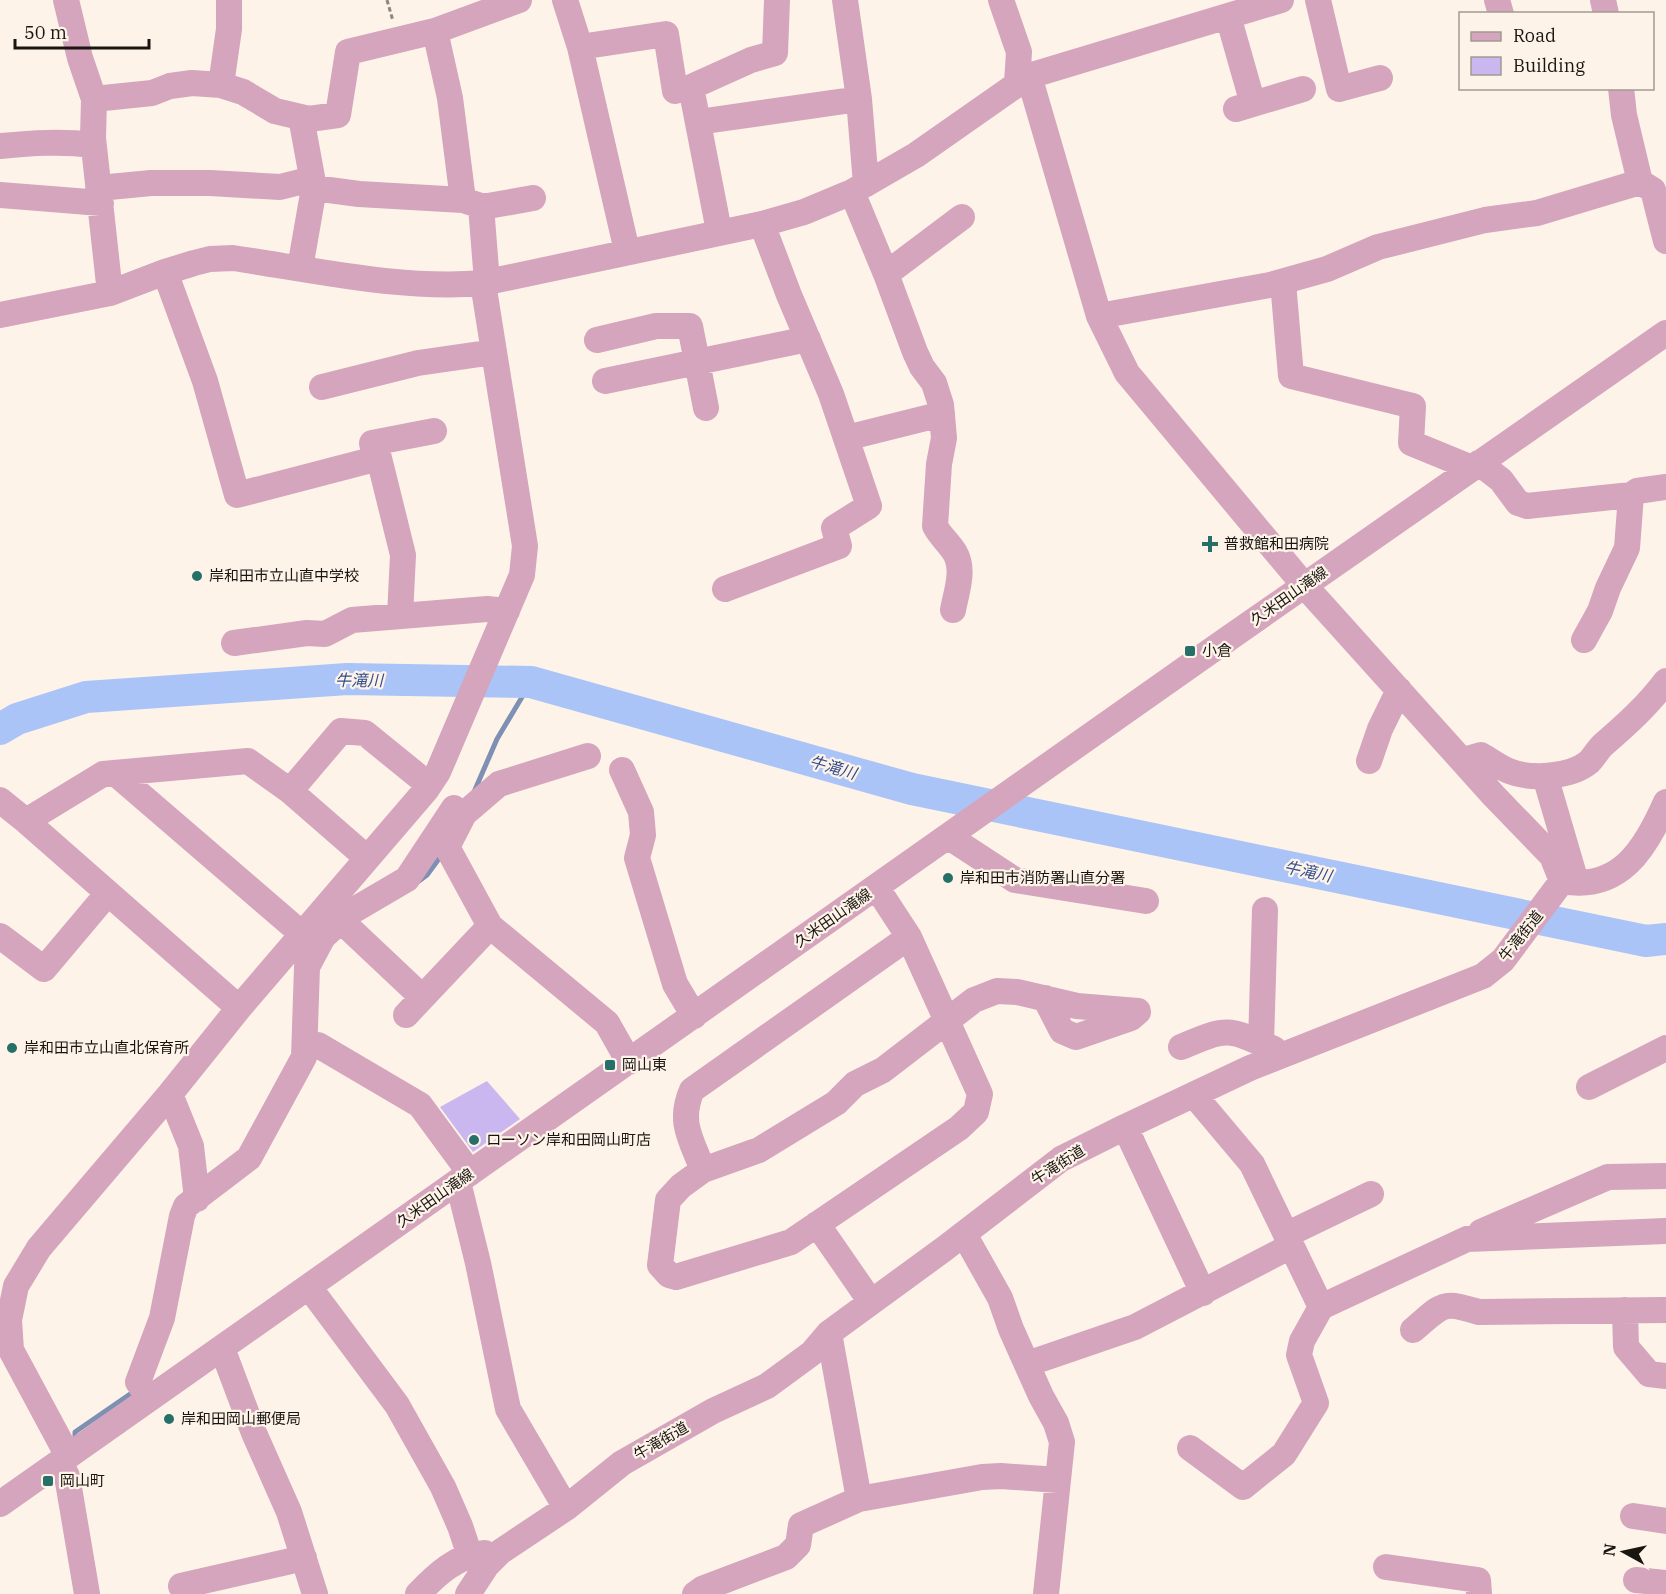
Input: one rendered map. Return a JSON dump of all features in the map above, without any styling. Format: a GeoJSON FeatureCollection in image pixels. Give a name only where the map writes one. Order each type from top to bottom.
{"type":"FeatureCollection","features":[{"type":"Feature","properties":{"kind":"street"},"geometry":{"type":"LineString","coordinates":[[66,0],[80,58],[94,99],[93,145],[110,293]]}},
{"type":"Feature","properties":{"kind":"street"},"geometry":{"type":"LineString","coordinates":[[221,85],[229,29],[229,0]]}},
{"type":"Feature","properties":{"kind":"street"},"geometry":{"type":"LineString","coordinates":[[94,99],[152,93],[170,86],[192,83],[221,85],[243,92],[275,111],[309,119],[338,115],[348,52],[435,31],[519,0]]}},
{"type":"Feature","properties":{"kind":"street"},"geometry":{"type":"LineString","coordinates":[[565,0],[580,47],[627,251]]}},
{"type":"Feature","properties":{"kind":"street"},"geometry":{"type":"LineString","coordinates":[[580,47],[666,34],[675,91],[691,87],[751,60],[775,53],[777,0]]}},
{"type":"Feature","properties":{"kind":"street"},"geometry":{"type":"LineString","coordinates":[[845,0],[859,99],[859,188],[886,274],[918,360],[934,383],[942,414],[944,438],[939,464],[935,526],[957,556],[960,573],[953,610]]}},
{"type":"Feature","properties":{"kind":"street"},"geometry":{"type":"LineString","coordinates":[[1001,0],[1019,52],[1023,80],[1099,316],[1127,373],[1304,585],[1494,796],[1552,856],[1565,885]]}},
{"type":"Feature","properties":{"kind":"street"},"geometry":{"type":"LineString","coordinates":[[0,315],[110,293],[165,272],[210,259],[234,258],[405,283],[459,285],[485,282],[719,231],[762,224],[804,212],[859,188],[916,155],[1023,80],[1281,0]]}},
{"type":"Feature","properties":{"kind":"street"},"geometry":{"type":"LineString","coordinates":[[1318,0],[1339,90],[1380,78]]}},
{"type":"Feature","properties":{"kind":"street"},"geometry":{"type":"LineString","coordinates":[[1228,16],[1244,106],[1303,89]]}},
{"type":"Feature","properties":{"kind":"street"},"geometry":{"type":"LineString","coordinates":[[87,1594],[67,1476],[69,1455],[11,1350],[8,1282],[170,1094],[238,1008],[438,772],[522,575],[525,546],[485,282],[472,203],[435,31]]}},
{"type":"Feature","properties":{"kind":"street"},"geometry":{"type":"LineString","coordinates":[[691,87],[719,231]]}},
{"type":"Feature","properties":{"kind":"street"},"geometry":{"type":"LineString","coordinates":[[1621,90],[1624,115],[1640,182],[1653,190],[1666,242]]}},
{"type":"Feature","properties":{"kind":"street"},"geometry":{"type":"LineString","coordinates":[[698,122],[859,99]]}},
{"type":"Feature","properties":{"kind":"street"},"geometry":{"type":"LineString","coordinates":[[300,268],[313,183],[301,117]]}},
{"type":"Feature","properties":{"kind":"street"},"geometry":{"type":"LineString","coordinates":[[1,146],[50,142],[93,145]]}},
{"type":"Feature","properties":{"kind":"street"},"geometry":{"type":"LineString","coordinates":[[1099,316],[1282,282],[1327,269],[1378,247],[1485,220],[1537,213],[1640,182]]}},
{"type":"Feature","properties":{"kind":"street"},"geometry":{"type":"LineString","coordinates":[[0,195],[100,195],[163,183],[280,187],[313,183],[360,194],[472,203],[533,198]]}},
{"type":"Feature","properties":{"kind":"street"},"geometry":{"type":"LineString","coordinates":[[886,274],[962,217]]}},
{"type":"Feature","properties":{"kind":"street"},"geometry":{"type":"LineString","coordinates":[[725,589],[839,546],[834,528],[869,506],[831,394],[762,224]]}},
{"type":"Feature","properties":{"kind":"street"},"geometry":{"type":"LineString","coordinates":[[165,272],[206,381],[237,495],[379,458],[403,555],[400,616]]}},
{"type":"Feature","properties":{"kind":"street"},"geometry":{"type":"LineString","coordinates":[[1282,282],[1291,376],[1413,406],[1411,443],[1476,466],[1501,480],[1518,504],[1527,506],[1631,495],[1637,491],[1666,487]]}},
{"type":"Feature","properties":{"kind":"street"},"geometry":{"type":"LineString","coordinates":[[597,340],[656,326],[690,326],[706,408]]}},
{"type":"Feature","properties":{"kind":"street","name":"久米田山滝線"},"geometry":{"type":"LineString","coordinates":[[0,1504],[69,1455],[143,1390],[222,1348],[1304,585],[1666,333]]}},
{"type":"Feature","properties":{"kind":"street"},"geometry":{"type":"LineString","coordinates":[[605,381],[808,339]]}},
{"type":"Feature","properties":{"kind":"street"},"geometry":{"type":"LineString","coordinates":[[322,387],[418,363],[494,352]]}},
{"type":"Feature","properties":{"kind":"street"},"geometry":{"type":"LineString","coordinates":[[846,438],[942,414]]}},
{"type":"Feature","properties":{"kind":"street"},"geometry":{"type":"LineString","coordinates":[[375,459],[372,444],[434,431]]}},
{"type":"Feature","properties":{"kind":"street"},"geometry":{"type":"LineString","coordinates":[[1584,640],[1600,611],[1627,548],[1631,495]]}},
{"type":"Feature","properties":{"kind":"street"},"geometry":{"type":"LineString","coordinates":[[234,643],[307,633],[325,634],[352,620],[488,609],[507,611]]}},
{"type":"Feature","properties":{"kind":"street"},"geometry":{"type":"LineString","coordinates":[[1464,760],[1481,755],[1509,771],[1545,777],[1563,774],[1588,762],[1601,747],[1642,711],[1666,681]]}},
{"type":"Feature","properties":{"kind":"street"},"geometry":{"type":"LineString","coordinates":[[1369,761],[1380,729],[1399,690]]}},
{"type":"Feature","properties":{"kind":"street"},"geometry":{"type":"LineString","coordinates":[[290,792],[341,731],[365,733],[427,787],[459,811]]}},
{"type":"Feature","properties":{"kind":"street"},"geometry":{"type":"LineString","coordinates":[[143,1390],[162,1318],[182,1216],[186,1206],[249,1158],[304,1057],[307,967],[323,937],[350,913],[407,879],[459,811],[499,784],[588,756]]}},
{"type":"Feature","properties":{"kind":"street"},"geometry":{"type":"LineString","coordinates":[[26,821],[103,774],[248,761],[290,792],[367,858]]}},
{"type":"Feature","properties":{"kind":"street"},"geometry":{"type":"LineString","coordinates":[[622,770],[641,812],[643,835],[637,858],[646,890],[675,984],[694,1016]]}},
{"type":"Feature","properties":{"kind":"street"},"geometry":{"type":"LineString","coordinates":[[115,773],[302,934]]}},
{"type":"Feature","properties":{"kind":"street"},"geometry":{"type":"LineString","coordinates":[[1545,777],[1565,885]]}},
{"type":"Feature","properties":{"kind":"street"},"geometry":{"type":"LineString","coordinates":[[0,801],[26,821],[238,1008]]}},
{"type":"Feature","properties":{"kind":"street"},"geometry":{"type":"LineString","coordinates":[[1565,885],[1612,876],[1636,856],[1652,834],[1666,802]]}},
{"type":"Feature","properties":{"kind":"street"},"geometry":{"type":"LineString","coordinates":[[459,811],[447,847],[490,926],[607,1023],[629,1062]]}},
{"type":"Feature","properties":{"kind":"street"},"geometry":{"type":"LineString","coordinates":[[952,835],[1016,880],[1146,901]]}},
{"type":"Feature","properties":{"kind":"street","name":"牛滝街道"},"geometry":{"type":"LineString","coordinates":[[468,1594],[487,1565],[500,1552],[566,1508],[622,1463],[713,1411],[767,1386],[812,1353],[829,1333],[1061,1159],[1250,1068],[1483,976],[1503,960],[1565,885]]}},
{"type":"Feature","properties":{"kind":"street"},"geometry":{"type":"LineString","coordinates":[[877,888],[909,937],[948,1020],[980,1094],[976,1113],[959,1128],[791,1242],[675,1277],[669,1275],[660,1265],[668,1200],[681,1186],[703,1170],[759,1150],[836,1103],[855,1084],[883,1070],[948,1020],[974,1000],[998,991],[1017,992],[1045,998]]}},
{"type":"Feature","properties":{"kind":"street"},"geometry":{"type":"LineString","coordinates":[[0,936],[44,969],[108,893]]}},
{"type":"Feature","properties":{"kind":"street"},"geometry":{"type":"LineString","coordinates":[[1261,1043],[1265,910]]}},
{"type":"Feature","properties":{"kind":"street"},"geometry":{"type":"LineString","coordinates":[[352,931],[414,1006],[490,926]]}},
{"type":"Feature","properties":{"kind":"street"},"geometry":{"type":"LineString","coordinates":[[703,1170],[685,1122],[685,1105],[692,1090],[909,937]]}},
{"type":"Feature","properties":{"kind":"street"},"geometry":{"type":"LineString","coordinates":[[1182,1047],[1215,1032],[1227,1031],[1242,1034],[1286,1054]]}},
{"type":"Feature","properties":{"kind":"street"},"geometry":{"type":"LineString","coordinates":[[318,1045],[420,1105],[464,1178],[478,1263],[508,1409],[566,1508]]}},
{"type":"Feature","properties":{"kind":"street"},"geometry":{"type":"LineString","coordinates":[[1589,1087],[1666,1048]]}},
{"type":"Feature","properties":{"kind":"street"},"geometry":{"type":"LineString","coordinates":[[170,1094],[191,1146],[196,1198]]}},
{"type":"Feature","properties":{"kind":"street"},"geometry":{"type":"LineString","coordinates":[[1194,1095],[1252,1164],[1321,1307]]}},
{"type":"Feature","properties":{"kind":"street"},"geometry":{"type":"LineString","coordinates":[[1125,1127],[1203,1293]]}},
{"type":"Feature","properties":{"kind":"street"},"geometry":{"type":"LineString","coordinates":[[1190,1448],[1243,1486],[1284,1454],[1316,1402],[1299,1355],[1302,1341],[1321,1307],[1608,1177],[1666,1176]]}},
{"type":"Feature","properties":{"kind":"street"},"geometry":{"type":"LineString","coordinates":[[1027,1364],[1135,1327],[1203,1293],[1288,1240],[1371,1194]]}},
{"type":"Feature","properties":{"kind":"street"},"geometry":{"type":"LineString","coordinates":[[817,1224],[871,1302]]}},
{"type":"Feature","properties":{"kind":"street"},"geometry":{"type":"LineString","coordinates":[[1467,1239],[1666,1231]]}},
{"type":"Feature","properties":{"kind":"street"},"geometry":{"type":"LineString","coordinates":[[964,1234],[1000,1298],[1011,1329],[1056,1423],[1062,1442],[1046,1594]]}},
{"type":"Feature","properties":{"kind":"street"},"geometry":{"type":"LineString","coordinates":[[309,1287],[397,1406],[443,1487],[470,1556]]}},
{"type":"Feature","properties":{"kind":"street"},"geometry":{"type":"LineString","coordinates":[[1413,1330],[1439,1308],[1453,1304],[1479,1312],[1666,1310]]}},
{"type":"Feature","properties":{"kind":"street"},"geometry":{"type":"LineString","coordinates":[[1625,1310],[1626,1347],[1649,1374],[1666,1376]]}},
{"type":"Feature","properties":{"kind":"street"},"geometry":{"type":"LineString","coordinates":[[829,1333],[859,1499]]}},
{"type":"Feature","properties":{"kind":"street"},"geometry":{"type":"LineString","coordinates":[[222,1348],[254,1433],[289,1512],[315,1594]]}},
{"type":"Feature","properties":{"kind":"street"},"geometry":{"type":"LineString","coordinates":[[695,1594],[702,1589],[786,1557],[798,1545],[801,1525],[859,1499],[982,1477],[1058,1480]]}},
{"type":"Feature","properties":{"kind":"street"},"geometry":{"type":"LineString","coordinates":[[1633,1516],[1666,1521]]}},
{"type":"Feature","properties":{"kind":"street"},"geometry":{"type":"LineString","coordinates":[[418,1594],[428,1583],[462,1557],[500,1552]]}},
{"type":"Feature","properties":{"kind":"street"},"geometry":{"type":"LineString","coordinates":[[181,1586],[304,1557]]}},
{"type":"Feature","properties":{"kind":"street"},"geometry":{"type":"LineString","coordinates":[[1386,1568],[1478,1580],[1480,1594]]}},
{"type":"Feature","properties":{"kind":"street"},"geometry":{"type":"LineString","coordinates":[[1636,1580],[1666,1583]]}},
{"type":"Feature","properties":{"kind":"building","name":"ローソン岸和田岡山町店"},"geometry":{"type":"Polygon","coordinates":[[[487,1081],[520,1119],[473,1152],[440,1107],[487,1081]]]}},
{"type":"Feature","properties":{"kind":"waterway","name":"牛滝川"},"geometry":{"type":"LineString","coordinates":[[0,729],[17,719],[86,697],[347,679],[531,682],[912,789],[1646,941],[1666,939]]}},
{"type":"Feature","properties":{"kind":"waterway"},"geometry":{"type":"LineString","coordinates":[[474,792],[497,739],[531,682]]}},
{"type":"Feature","properties":{"kind":"waterway"},"geometry":{"type":"LineString","coordinates":[[419,881],[427,875],[441,856]]}},
{"type":"Feature","properties":{"kind":"waterway"},"geometry":{"type":"LineString","coordinates":[[75,1442],[75,1432],[136,1390]]}},
{"type":"Feature","properties":{"kind":"place","name":"普救館和田病院"},"geometry":{"type":"Point","coordinates":[1210,544]}},
{"type":"Feature","properties":{"kind":"place","name":"岸和田市立山直中学校"},"geometry":{"type":"Point","coordinates":[197,576]}},
{"type":"Feature","properties":{"kind":"place","name":"小倉"},"geometry":{"type":"Point","coordinates":[1190,651]}},
{"type":"Feature","properties":{"kind":"place","name":"岸和田市消防署山直分署"},"geometry":{"type":"Point","coordinates":[948,878]}},
{"type":"Feature","properties":{"kind":"place","name":"岸和田市立山直北保育所"},"geometry":{"type":"Point","coordinates":[12,1048]}},
{"type":"Feature","properties":{"kind":"place","name":"岡山東"},"geometry":{"type":"Point","coordinates":[610,1065]}},
{"type":"Feature","properties":{"kind":"place","name":"ローソン岸和田岡山町店"},"geometry":{"type":"Point","coordinates":[474,1140]}},
{"type":"Feature","properties":{"kind":"place","name":"岸和田岡山郵便局"},"geometry":{"type":"Point","coordinates":[169,1419]}},
{"type":"Feature","properties":{"kind":"place","name":"岡山町"},"geometry":{"type":"Point","coordinates":[48,1481]}}]}
